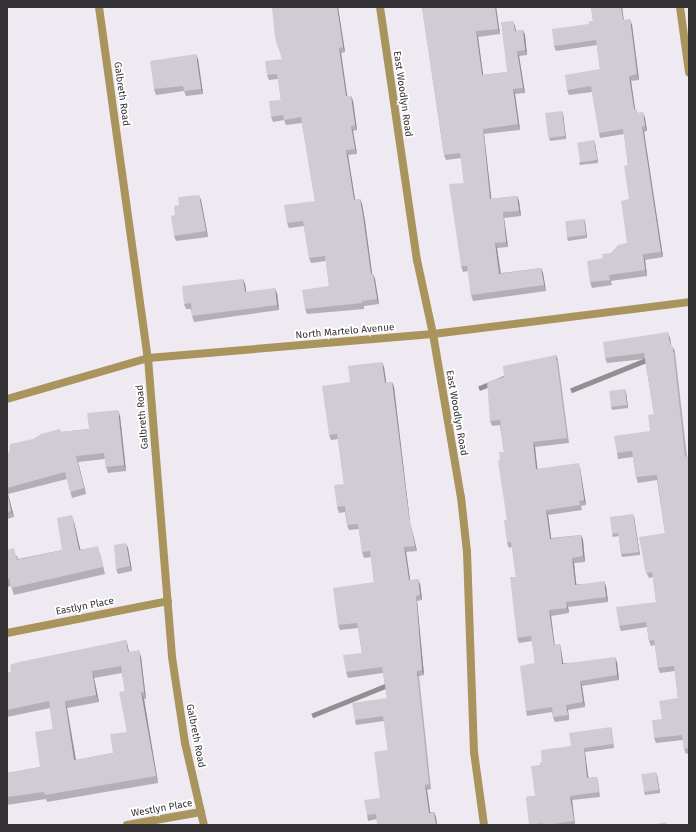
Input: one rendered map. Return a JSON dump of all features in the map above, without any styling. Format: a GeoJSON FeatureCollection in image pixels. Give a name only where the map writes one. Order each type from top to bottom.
{"type":"FeatureCollection","features":[{"type":"Feature","properties":{"kind":"street","name":"Galbreth Road"},"geometry":{"type":"LineString","coordinates":[[99,7],[148,358],[174,672],[185,742],[204,825]]}},
{"type":"Feature","properties":{"kind":"street","name":"East Woodlyn Road"},"geometry":{"type":"LineString","coordinates":[[380,7],[408,207],[433,334],[461,497],[467,552],[474,752],[484,825]]}},
{"type":"Feature","properties":{"kind":"street"},"geometry":{"type":"LineString","coordinates":[[680,7],[689,72]]}},
{"type":"Feature","properties":{"kind":"street","name":"North Martelo Avenue"},"geometry":{"type":"LineString","coordinates":[[7,399],[148,358],[433,334],[689,302]]}},
{"type":"Feature","properties":{"kind":"street","name":"Eastlyn Place"},"geometry":{"type":"LineString","coordinates":[[7,633],[168,601]]}},
{"type":"Feature","properties":{"kind":"street","name":"Westlyn Place"},"geometry":{"type":"LineString","coordinates":[[127,825],[201,812]]}},
{"type":"Feature","properties":{"kind":"building"},"geometry":{"type":"Polygon","coordinates":[[[272,7],[337,7],[343,47],[339,48],[346,96],[351,96],[355,125],[351,126],[355,149],[346,150],[354,200],[360,199],[371,274],[373,274],[377,299],[362,301],[362,303],[305,309],[302,290],[329,286],[325,256],[309,258],[303,221],[287,223],[284,205],[315,201],[301,117],[284,120],[283,115],[271,117],[269,101],[281,100],[277,74],[267,75],[265,61],[282,59],[275,38],[272,7]]]}},
{"type":"Feature","properties":{"kind":"building"},"geometry":{"type":"Polygon","coordinates":[[[422,7],[495,7],[498,29],[476,31],[482,75],[507,72],[501,22],[513,21],[515,31],[523,30],[525,50],[517,51],[523,88],[513,89],[518,124],[483,129],[490,199],[517,196],[519,211],[503,212],[506,242],[495,243],[499,274],[541,268],[544,285],[471,295],[467,266],[461,266],[449,184],[464,183],[460,153],[444,155],[422,7]]]}},
{"type":"Feature","properties":{"kind":"building"},"geometry":{"type":"Polygon","coordinates":[[[591,7],[621,7],[623,20],[630,19],[637,74],[629,76],[634,109],[637,109],[637,113],[643,112],[645,126],[642,126],[661,252],[643,254],[645,270],[609,275],[610,280],[590,282],[587,261],[603,258],[602,254],[611,253],[618,245],[627,243],[621,201],[629,199],[624,166],[628,165],[623,129],[599,133],[591,86],[567,90],[565,75],[600,69],[596,40],[554,46],[552,29],[589,24],[589,21],[593,21],[591,7]]]}},
{"type":"Feature","properties":{"kind":"building"},"geometry":{"type":"Polygon","coordinates":[[[196,54],[201,89],[184,91],[183,86],[154,89],[150,61],[196,54]]]}},
{"type":"Feature","properties":{"kind":"building"},"geometry":{"type":"Polygon","coordinates":[[[562,111],[565,136],[548,138],[545,113],[562,111]]]}},
{"type":"Feature","properties":{"kind":"building"},"geometry":{"type":"Polygon","coordinates":[[[594,140],[597,160],[580,162],[577,143],[594,140]]]}},
{"type":"Feature","properties":{"kind":"building"},"geometry":{"type":"Polygon","coordinates":[[[199,195],[206,231],[174,236],[171,216],[175,215],[174,206],[179,205],[178,197],[199,195]]]}},
{"type":"Feature","properties":{"kind":"building"},"geometry":{"type":"Polygon","coordinates":[[[584,219],[586,235],[567,237],[565,221],[584,219]]]}},
{"type":"Feature","properties":{"kind":"building"},"geometry":{"type":"Polygon","coordinates":[[[243,279],[245,292],[275,288],[277,305],[192,316],[191,303],[184,304],[182,286],[243,279]]]}},
{"type":"Feature","properties":{"kind":"building"},"geometry":{"type":"Polygon","coordinates":[[[668,332],[670,344],[673,347],[685,457],[689,456],[689,748],[684,749],[682,735],[654,738],[652,720],[662,719],[659,701],[678,698],[674,666],[658,668],[654,640],[649,641],[646,622],[619,626],[616,607],[656,602],[652,572],[647,573],[645,569],[639,537],[665,533],[657,475],[636,477],[632,451],[617,453],[614,436],[650,431],[648,415],[654,414],[644,353],[605,358],[603,342],[668,332]]]}},
{"type":"Feature","properties":{"kind":"building"},"geometry":{"type":"Polygon","coordinates":[[[556,355],[567,438],[533,442],[536,469],[579,463],[584,500],[579,501],[580,505],[546,510],[550,539],[581,535],[583,556],[572,558],[575,585],[604,581],[606,597],[566,602],[567,608],[549,610],[554,645],[560,644],[562,664],[615,657],[617,675],[580,681],[583,702],[566,705],[568,715],[553,717],[552,707],[526,711],[520,666],[535,663],[531,636],[517,638],[510,577],[516,577],[511,542],[507,543],[504,520],[507,520],[498,461],[500,460],[499,452],[504,452],[500,420],[490,421],[487,382],[504,377],[503,366],[556,355]]]}},
{"type":"Feature","properties":{"kind":"building"},"geometry":{"type":"Polygon","coordinates":[[[382,362],[385,383],[392,382],[409,517],[415,546],[404,547],[409,580],[418,579],[420,595],[416,596],[422,670],[417,671],[429,784],[425,785],[429,813],[434,812],[436,825],[377,825],[376,814],[367,815],[364,800],[380,798],[374,752],[388,750],[383,716],[355,720],[352,703],[387,698],[382,667],[346,672],[343,655],[362,653],[357,623],[338,625],[333,588],[374,582],[370,551],[362,552],[358,524],[347,525],[345,506],[337,507],[334,485],[344,484],[337,434],[329,435],[322,386],[350,382],[348,366],[382,362]]]}},
{"type":"Feature","properties":{"kind":"building"},"geometry":{"type":"Polygon","coordinates":[[[625,389],[627,405],[611,407],[609,391],[625,389]]]}},
{"type":"Feature","properties":{"kind":"building"},"geometry":{"type":"Polygon","coordinates":[[[118,410],[124,465],[106,467],[104,453],[76,456],[84,488],[70,492],[65,472],[7,488],[7,454],[9,454],[10,444],[33,439],[41,434],[60,429],[61,432],[89,429],[87,413],[118,410]]]}},
{"type":"Feature","properties":{"kind":"building"},"geometry":{"type":"Polygon","coordinates":[[[7,491],[11,511],[7,512],[7,491]]]}},
{"type":"Feature","properties":{"kind":"building"},"geometry":{"type":"Polygon","coordinates":[[[633,514],[639,552],[621,554],[618,533],[612,534],[610,517],[633,514]]]}},
{"type":"Feature","properties":{"kind":"building"},"geometry":{"type":"Polygon","coordinates":[[[72,515],[79,550],[98,546],[103,567],[11,588],[9,578],[7,579],[7,550],[14,548],[17,560],[62,550],[57,518],[72,515]]]}},
{"type":"Feature","properties":{"kind":"building"},"geometry":{"type":"Polygon","coordinates":[[[126,543],[130,566],[116,569],[114,545],[126,543]]]}},
{"type":"Feature","properties":{"kind":"building"},"geometry":{"type":"Polygon","coordinates":[[[126,640],[128,652],[139,650],[144,692],[141,692],[156,776],[45,795],[44,792],[7,797],[7,773],[40,767],[35,732],[53,729],[49,701],[7,710],[7,673],[11,672],[10,665],[126,640]],[[121,666],[92,671],[96,695],[65,701],[74,760],[113,753],[110,734],[127,732],[119,692],[125,691],[121,666]]]}},
{"type":"Feature","properties":{"kind":"building"},"geometry":{"type":"Polygon","coordinates":[[[611,727],[613,744],[584,748],[587,778],[597,777],[599,792],[570,796],[574,821],[547,825],[543,825],[543,823],[529,825],[526,797],[535,796],[531,766],[540,765],[540,762],[542,762],[541,750],[571,746],[569,733],[611,727]]]}},
{"type":"Feature","properties":{"kind":"building"},"geometry":{"type":"Polygon","coordinates":[[[656,772],[659,790],[644,792],[641,774],[656,772]]]}},
{"type":"Feature","properties":{"kind":"building"},"geometry":{"type":"Polygon","coordinates":[[[666,822],[666,825],[651,825],[666,822]]]}}]}
